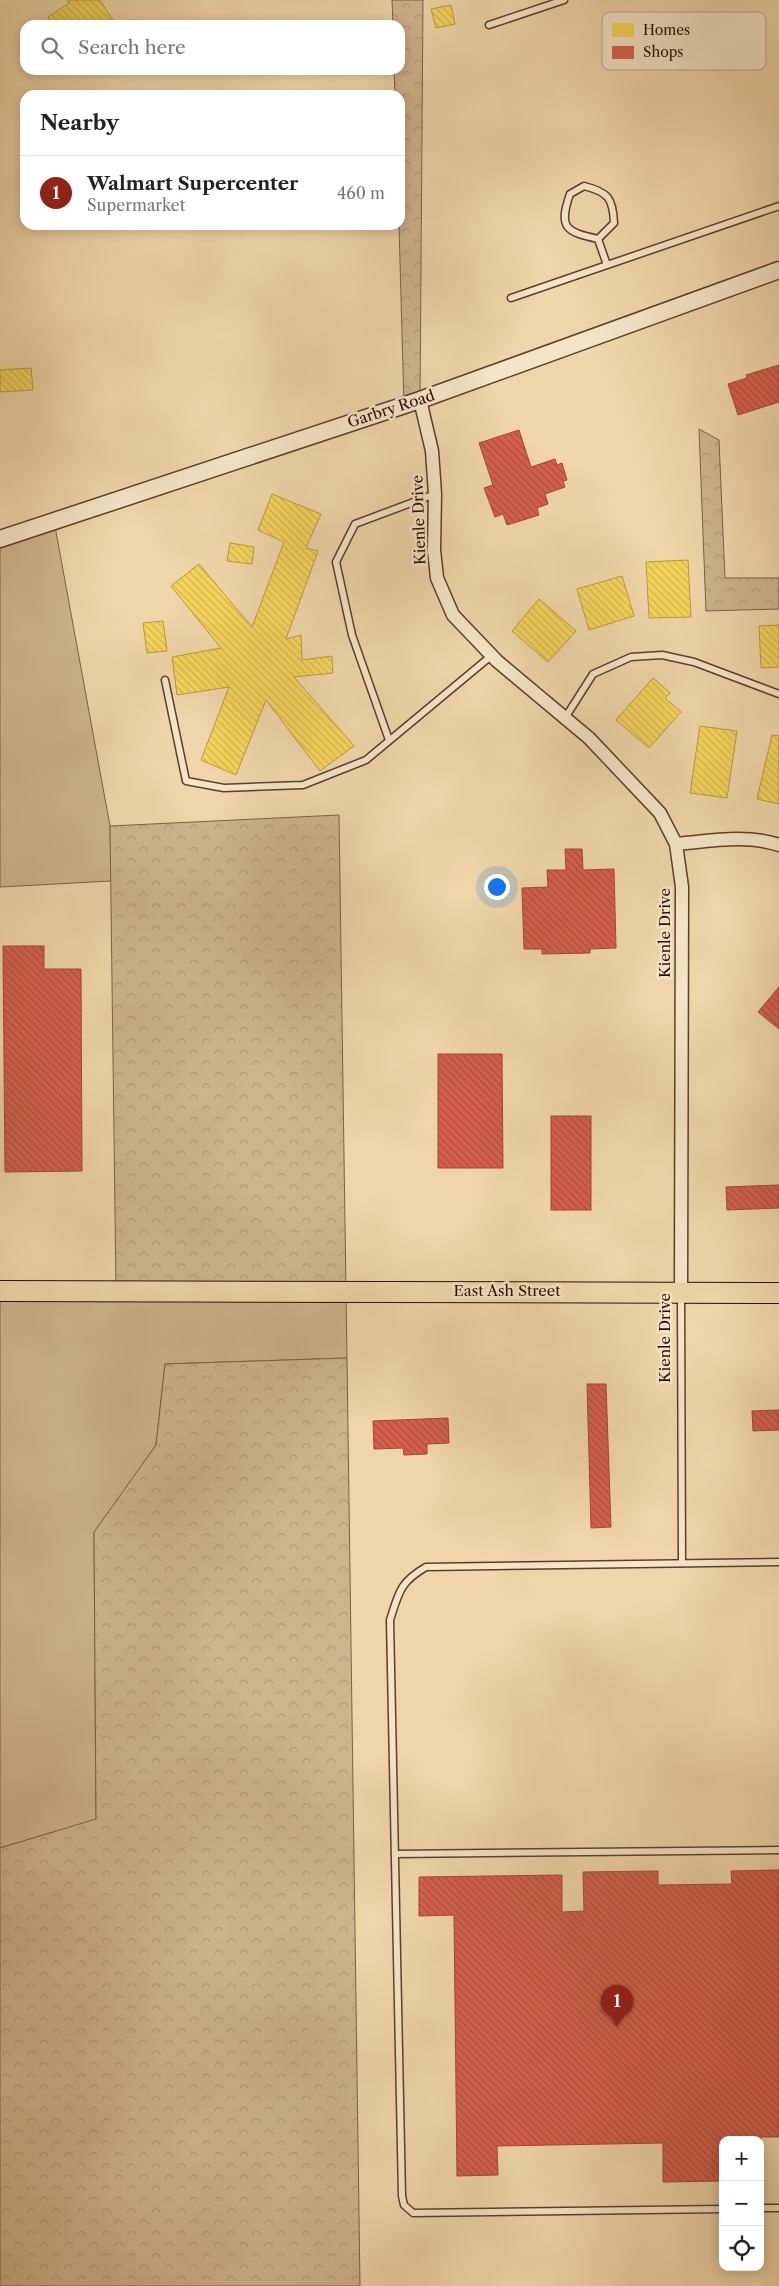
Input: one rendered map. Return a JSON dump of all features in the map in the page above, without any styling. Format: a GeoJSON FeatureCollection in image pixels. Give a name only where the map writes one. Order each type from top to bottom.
{"type":"FeatureCollection","features":[{"type":"Feature","properties":{"kind":"main road","name":"East Ash Street"},"geometry":{"type":"LineString","coordinates":[[0,1292],[779,1293]]}},
{"type":"Feature","properties":{"kind":"street","name":"Garbry Road"},"geometry":{"type":"LineString","coordinates":[[0,538],[420,400],[779,270]]}},
{"type":"Feature","properties":{"kind":"street","name":"Kienle Drive"},"geometry":{"type":"LineString","coordinates":[[420,400],[432,450],[435,494],[434,550],[437,578],[453,615],[491,656],[589,738],[660,812],[676,844],[682,887],[681,1293]]}},
{"type":"Feature","properties":{"kind":"street"},"geometry":{"type":"LineString","coordinates":[[676,844],[731,838],[768,841],[779,845]]}},
{"type":"Feature","properties":{"kind":"lane"},"geometry":{"type":"LineString","coordinates":[[489,24],[564,0]]}},
{"type":"Feature","properties":{"kind":"lane"},"geometry":{"type":"LineString","coordinates":[[584,186],[601,190],[613,206],[614,223],[598,239],[574,234],[565,223],[565,208],[570,194],[584,186]]}},
{"type":"Feature","properties":{"kind":"lane"},"geometry":{"type":"LineString","coordinates":[[511,298],[779,206]]}},
{"type":"Feature","properties":{"kind":"lane"},"geometry":{"type":"LineString","coordinates":[[598,239],[607,265]]}},
{"type":"Feature","properties":{"kind":"lane"},"geometry":{"type":"LineString","coordinates":[[389,740],[352,635],[336,562],[355,524],[435,494]]}},
{"type":"Feature","properties":{"kind":"lane"},"geometry":{"type":"LineString","coordinates":[[564,719],[592,674],[631,657],[662,655],[694,662],[779,694]]}},
{"type":"Feature","properties":{"kind":"lane"},"geometry":{"type":"LineString","coordinates":[[165,680],[186,781],[224,788],[303,784],[366,760],[491,656]]}},
{"type":"Feature","properties":{"kind":"lane","name":"Kienle Drive"},"geometry":{"type":"LineString","coordinates":[[681,1293],[682,1563]]}},
{"type":"Feature","properties":{"kind":"lane"},"geometry":{"type":"LineString","coordinates":[[719,2209],[412,2213],[404,2205],[402,2196],[390,1620],[399,1592],[410,1577],[426,1567],[779,1562]]}},
{"type":"Feature","properties":{"kind":"lane"},"geometry":{"type":"LineString","coordinates":[[395,1854],[779,1850]]}},
{"type":"Feature","properties":{"kind":"lane"},"geometry":{"type":"LineString","coordinates":[[764,2208],[779,2208]]}},
{"type":"Feature","properties":{"kind":"green space"},"geometry":{"type":"Polygon","coordinates":[[[392,0],[423,0],[420,400],[404,406],[399,230],[405,230],[405,90],[395,90],[394,75],[405,75],[405,20],[393,20],[392,0]]]}},
{"type":"Feature","properties":{"kind":"green space"},"geometry":{"type":"Polygon","coordinates":[[[699,429],[719,440],[725,578],[779,578],[779,609],[706,611],[699,429]]]}},
{"type":"Feature","properties":{"kind":"green space"},"geometry":{"type":"Polygon","coordinates":[[[54,521],[110,826],[111,881],[0,887],[0,539],[54,521]]]}},
{"type":"Feature","properties":{"kind":"green space"},"geometry":{"type":"Polygon","coordinates":[[[339,815],[346,1291],[116,1291],[110,826],[339,815]]]}},
{"type":"Feature","properties":{"kind":"green space"},"geometry":{"type":"Polygon","coordinates":[[[0,1291],[346,1291],[347,1358],[165,1364],[156,1445],[94,1533],[96,1820],[0,1848],[0,1291]]]}},
{"type":"Feature","properties":{"kind":"green space"},"geometry":{"type":"Polygon","coordinates":[[[347,1358],[360,2286],[0,2286],[0,1848],[96,1819],[94,1532],[156,1445],[165,1364],[347,1358]]]}},
{"type":"Feature","properties":{"kind":"building: Homes"},"geometry":{"type":"Polygon","coordinates":[[[67,0],[100,0],[113,20],[50,20],[48,17],[69,3],[67,0]]]}},
{"type":"Feature","properties":{"kind":"building: Homes"},"geometry":{"type":"Polygon","coordinates":[[[451,5],[455,24],[436,28],[431,9],[451,5]]]}},
{"type":"Feature","properties":{"kind":"building: Homes"},"geometry":{"type":"Polygon","coordinates":[[[31,368],[33,390],[0,392],[0,370],[31,368]]]}},
{"type":"Feature","properties":{"kind":"building: Homes"},"geometry":{"type":"Polygon","coordinates":[[[272,494],[321,514],[306,548],[318,551],[286,639],[301,635],[302,660],[332,656],[333,673],[294,677],[354,746],[320,771],[266,700],[236,775],[201,760],[229,687],[177,695],[172,657],[221,648],[171,586],[199,564],[252,627],[284,542],[258,530],[272,494]]]}},
{"type":"Feature","properties":{"kind":"building: Homes"},"geometry":{"type":"Polygon","coordinates":[[[230,543],[254,547],[252,564],[227,561],[230,543]]]}},
{"type":"Feature","properties":{"kind":"building: Homes"},"geometry":{"type":"Polygon","coordinates":[[[688,560],[691,617],[649,618],[646,562],[688,560]]]}},
{"type":"Feature","properties":{"kind":"building: Homes"},"geometry":{"type":"Polygon","coordinates":[[[622,576],[634,616],[589,630],[577,589],[622,576]]]}},
{"type":"Feature","properties":{"kind":"building: Homes"},"geometry":{"type":"Polygon","coordinates":[[[539,599],[576,631],[548,662],[512,631],[539,599]]]}},
{"type":"Feature","properties":{"kind":"building: Homes"},"geometry":{"type":"Polygon","coordinates":[[[163,621],[167,651],[147,653],[143,623],[163,621]]]}},
{"type":"Feature","properties":{"kind":"building: Homes"},"geometry":{"type":"Polygon","coordinates":[[[779,625],[779,667],[761,668],[759,626],[779,625]]]}},
{"type":"Feature","properties":{"kind":"building: Homes"},"geometry":{"type":"Polygon","coordinates":[[[653,678],[670,693],[665,698],[681,712],[649,748],[616,720],[653,678]]]}},
{"type":"Feature","properties":{"kind":"building: Homes"},"geometry":{"type":"Polygon","coordinates":[[[700,726],[737,731],[727,798],[690,793],[700,726]]]}},
{"type":"Feature","properties":{"kind":"building: Homes"},"geometry":{"type":"Polygon","coordinates":[[[772,735],[779,736],[779,804],[757,799],[772,735]]]}},
{"type":"Feature","properties":{"kind":"building: Shops"},"geometry":{"type":"Polygon","coordinates":[[[779,365],[779,402],[738,415],[728,384],[747,378],[746,375],[779,365]]]}},
{"type":"Feature","properties":{"kind":"building: Shops"},"geometry":{"type":"Polygon","coordinates":[[[519,430],[531,467],[555,459],[557,465],[562,463],[567,480],[563,481],[565,487],[545,494],[548,504],[537,508],[539,515],[507,525],[503,514],[495,517],[484,488],[493,485],[479,443],[519,430]]]}},
{"type":"Feature","properties":{"kind":"building: Shops"},"geometry":{"type":"Polygon","coordinates":[[[565,849],[582,849],[583,870],[614,869],[616,948],[590,949],[590,953],[542,954],[542,949],[524,949],[522,888],[548,887],[547,870],[566,870],[565,849]]]}},
{"type":"Feature","properties":{"kind":"building: Shops"},"geometry":{"type":"Polygon","coordinates":[[[3,946],[44,946],[44,969],[81,969],[82,1171],[5,1172],[3,946]]]}},
{"type":"Feature","properties":{"kind":"building: Shops"},"geometry":{"type":"Polygon","coordinates":[[[779,987],[779,1029],[758,1012],[779,987]]]}},
{"type":"Feature","properties":{"kind":"building: Shops"},"geometry":{"type":"Polygon","coordinates":[[[438,1054],[502,1054],[503,1168],[438,1168],[438,1054]]]}},
{"type":"Feature","properties":{"kind":"building: Shops"},"geometry":{"type":"Polygon","coordinates":[[[551,1116],[591,1116],[591,1210],[551,1210],[551,1116]]]}},
{"type":"Feature","properties":{"kind":"building: Shops"},"geometry":{"type":"Polygon","coordinates":[[[779,1185],[779,1208],[727,1210],[726,1187],[779,1185]]]}},
{"type":"Feature","properties":{"kind":"building: Shops"},"geometry":{"type":"Polygon","coordinates":[[[587,1384],[606,1384],[611,1527],[591,1528],[587,1384]]]}},
{"type":"Feature","properties":{"kind":"building: Shops"},"geometry":{"type":"Polygon","coordinates":[[[779,1410],[779,1430],[753,1431],[752,1411],[779,1410]]]}},
{"type":"Feature","properties":{"kind":"building: Shops"},"geometry":{"type":"Polygon","coordinates":[[[448,1418],[449,1443],[427,1444],[427,1454],[404,1455],[403,1448],[374,1449],[373,1421],[448,1418]]]}},
{"type":"Feature","properties":{"kind":"building: Shops"},"geometry":{"type":"Polygon","coordinates":[[[779,1870],[779,2137],[719,2136],[719,2181],[663,2182],[663,2143],[497,2146],[498,2175],[457,2176],[454,1915],[419,1916],[419,1877],[562,1875],[562,1912],[584,1911],[583,1872],[658,1871],[658,1885],[732,1884],[731,1871],[779,1870]]]}},
{"type":"Feature","properties":{"kind":"place","name":"Walmart Supercenter"},"geometry":{"type":"Point","coordinates":[617,2026]}}]}
